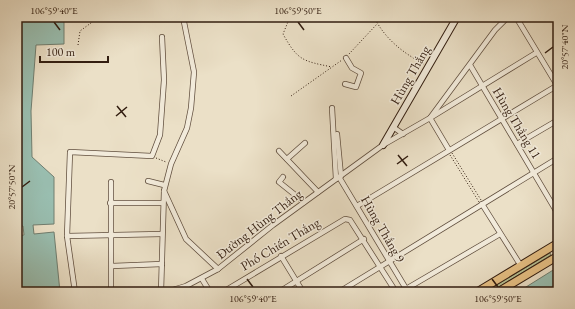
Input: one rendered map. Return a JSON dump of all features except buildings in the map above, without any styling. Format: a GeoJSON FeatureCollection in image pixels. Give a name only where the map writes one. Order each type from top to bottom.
{"type":"FeatureCollection","features":[{"type":"Feature","properties":{"kind":"main road"},"geometry":{"type":"LineString","coordinates":[[477,292],[558,243]]}},
{"type":"Feature","properties":{"kind":"main road"},"geometry":{"type":"LineString","coordinates":[[498,292],[558,256]]}},
{"type":"Feature","properties":{"kind":"street","name":"Đường Hùng Thắng"},"geometry":{"type":"LineString","coordinates":[[183,17],[193,59],[193,89],[187,128],[170,164],[164,185],[164,191],[186,239],[218,269],[304,202],[383,145],[430,118],[536,52]]}},
{"type":"Feature","properties":{"kind":"street","name":"Hùng Thắng"},"geometry":{"type":"LineString","coordinates":[[383,145],[457,17]]}},
{"type":"Feature","properties":{"kind":"street"},"geometry":{"type":"LineString","coordinates":[[449,150],[430,118],[495,30],[508,17]]}},
{"type":"Feature","properties":{"kind":"street"},"geometry":{"type":"LineString","coordinates":[[357,206],[558,85],[536,52],[516,17]]}},
{"type":"Feature","properties":{"kind":"street"},"geometry":{"type":"LineString","coordinates":[[75,292],[67,236],[70,152],[152,156],[160,135],[162,114],[164,80],[162,37]]}},
{"type":"Feature","properties":{"kind":"street"},"geometry":{"type":"LineString","coordinates":[[346,58],[352,68],[361,73],[356,87],[346,84]]}},
{"type":"Feature","properties":{"kind":"street","name":"Hùng Thắng 11"},"geometry":{"type":"LineString","coordinates":[[470,65],[558,214]]}},
{"type":"Feature","properties":{"kind":"street"},"geometry":{"type":"LineString","coordinates":[[332,108],[338,177]]}},
{"type":"Feature","properties":{"kind":"street"},"geometry":{"type":"LineString","coordinates":[[517,144],[558,120]]}},
{"type":"Feature","properties":{"kind":"street"},"geometry":{"type":"LineString","coordinates":[[394,127],[403,134]]}},
{"type":"Feature","properties":{"kind":"street"},"geometry":{"type":"LineString","coordinates":[[337,134],[338,177]]}},
{"type":"Feature","properties":{"kind":"street"},"geometry":{"type":"LineString","coordinates":[[287,159],[305,143]]}},
{"type":"Feature","properties":{"kind":"street"},"geometry":{"type":"LineString","coordinates":[[279,151],[318,192]]}},
{"type":"Feature","properties":{"kind":"street"},"geometry":{"type":"LineString","coordinates":[[339,292],[346,290],[380,266],[558,158]]}},
{"type":"Feature","properties":{"kind":"street"},"geometry":{"type":"LineString","coordinates":[[283,177],[279,182],[304,202]]}},
{"type":"Feature","properties":{"kind":"street","name":"Hùng Thắng 9"},"geometry":{"type":"LineString","coordinates":[[338,177],[357,206],[407,291]]}},
{"type":"Feature","properties":{"kind":"street"},"geometry":{"type":"LineString","coordinates":[[148,181],[164,185]]}},
{"type":"Feature","properties":{"kind":"street"},"geometry":{"type":"LineString","coordinates":[[111,182],[111,292]]}},
{"type":"Feature","properties":{"kind":"street"},"geometry":{"type":"LineString","coordinates":[[161,292],[162,203],[164,191]]}},
{"type":"Feature","properties":{"kind":"street"},"geometry":{"type":"LineString","coordinates":[[110,203],[162,203]]}},
{"type":"Feature","properties":{"kind":"street"},"geometry":{"type":"LineString","coordinates":[[482,204],[521,266]]}},
{"type":"Feature","properties":{"kind":"street","name":"Phố Chiến Thắng"},"geometry":{"type":"LineString","coordinates":[[222,292],[342,220],[350,220],[364,239]]}},
{"type":"Feature","properties":{"kind":"street"},"geometry":{"type":"LineString","coordinates":[[67,236],[162,234]]}},
{"type":"Feature","properties":{"kind":"street"},"geometry":{"type":"LineString","coordinates":[[407,291],[500,234]]}},
{"type":"Feature","properties":{"kind":"street"},"geometry":{"type":"LineString","coordinates":[[279,292],[364,239],[396,292]]}},
{"type":"Feature","properties":{"kind":"street"},"geometry":{"type":"LineString","coordinates":[[281,256],[303,292]]}},
{"type":"Feature","properties":{"kind":"street"},"geometry":{"type":"LineString","coordinates":[[112,266],[162,264]]}},
{"type":"Feature","properties":{"kind":"street"},"geometry":{"type":"LineString","coordinates":[[166,292],[202,279],[218,269]]}},
{"type":"Feature","properties":{"kind":"street"},"geometry":{"type":"LineString","coordinates":[[202,279],[210,292]]}},
{"type":"Feature","properties":{"kind":"path"},"geometry":{"type":"LineString","coordinates":[[78,45],[80,31],[95,20],[95,17]]}},
{"type":"Feature","properties":{"kind":"path"},"geometry":{"type":"LineString","coordinates":[[290,17],[283,34],[292,51],[305,62],[333,67]]}},
{"type":"Feature","properties":{"kind":"path"},"geometry":{"type":"LineString","coordinates":[[374,17],[377,24],[393,43],[405,54],[428,66]]}},
{"type":"Feature","properties":{"kind":"path"},"geometry":{"type":"LineString","coordinates":[[291,96],[346,58],[377,24]]}},
{"type":"Feature","properties":{"kind":"path"},"geometry":{"type":"LineString","coordinates":[[449,150],[454,155],[482,204]]}},
{"type":"Feature","properties":{"kind":"path"},"geometry":{"type":"LineString","coordinates":[[449,150],[450,157],[477,201],[482,204]]}},
{"type":"Feature","properties":{"kind":"path"},"geometry":{"type":"LineString","coordinates":[[152,156],[170,164]]}},
{"type":"Feature","properties":{"kind":"shaded area"},"geometry":{"type":"Polygon","coordinates":[[[17,17],[64,17],[64,44],[36,45],[31,111],[32,157],[54,177],[54,224],[33,225],[34,234],[54,232],[60,292],[17,292],[17,236],[24,235],[23,226],[17,226],[17,17]]]}},
{"type":"Feature","properties":{"kind":"shaded area"},"geometry":{"type":"Polygon","coordinates":[[[550,253],[551,255],[491,292],[485,292],[550,253]]]}},
{"type":"Feature","properties":{"kind":"shaded area"},"geometry":{"type":"Polygon","coordinates":[[[558,267],[558,292],[518,292],[558,267]]]}}]}
